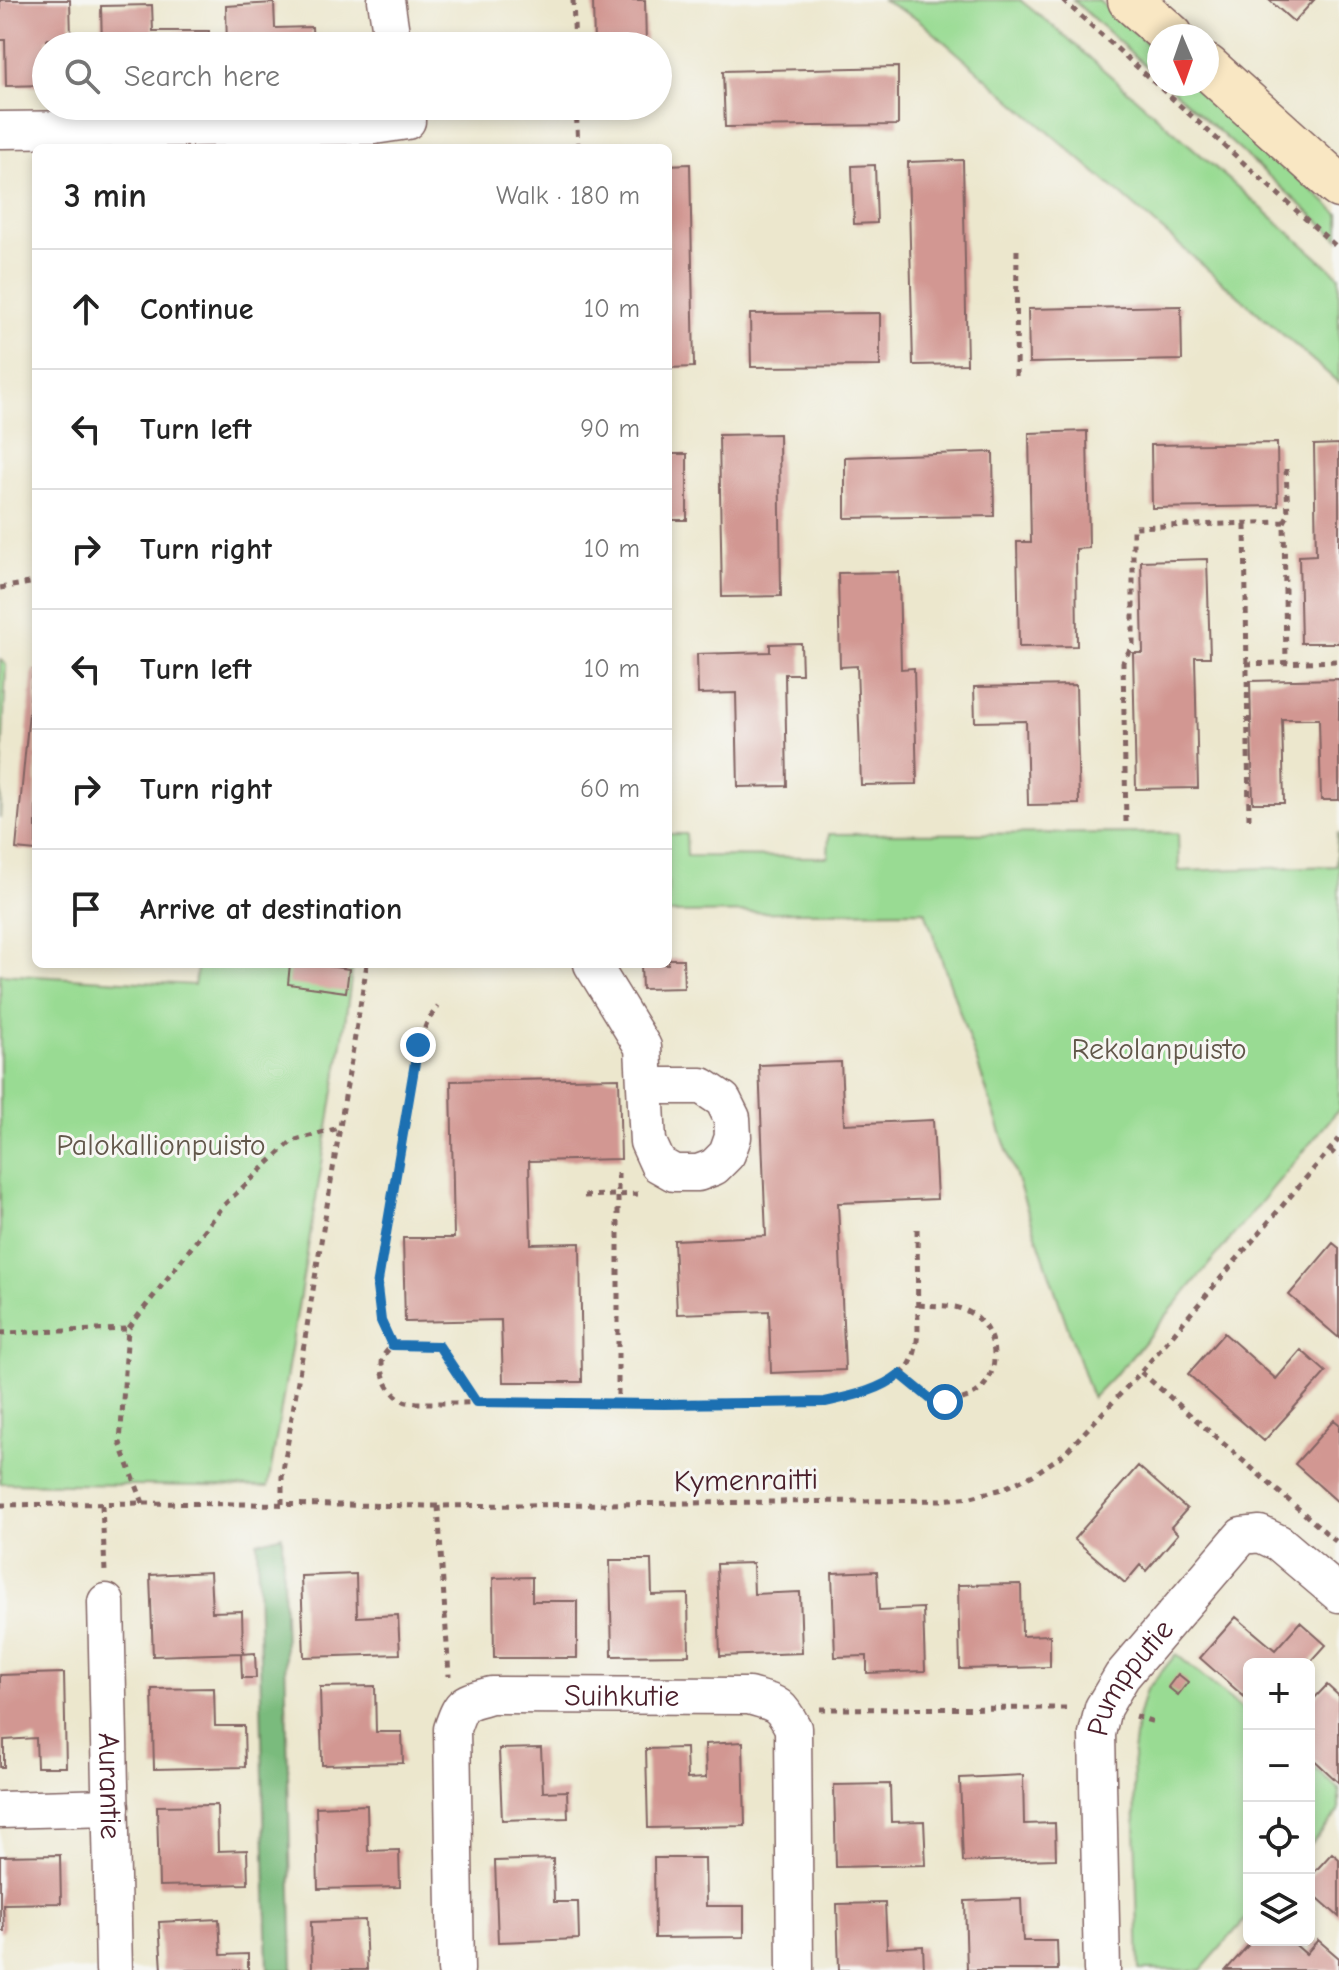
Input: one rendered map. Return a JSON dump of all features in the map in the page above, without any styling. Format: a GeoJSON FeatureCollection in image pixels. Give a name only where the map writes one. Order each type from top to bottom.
{"type":"FeatureCollection","features":[{"type":"Feature","properties":{"kind":"street"},"geometry":{"type":"LineString","coordinates":[[386,0],[391,32]]}},
{"type":"Feature","properties":{"kind":"street"},"geometry":{"type":"LineString","coordinates":[[1130,0],[1157,24]]}},
{"type":"Feature","properties":{"kind":"street"},"geometry":{"type":"LineString","coordinates":[[1219,78],[1339,186]]}},
{"type":"Feature","properties":{"kind":"street"},"geometry":{"type":"LineString","coordinates":[[0,130],[408,125]]}},
{"type":"Feature","properties":{"kind":"street"},"geometry":{"type":"LineString","coordinates":[[594,968],[643,1047],[645,1086]]}},
{"type":"Feature","properties":{"kind":"street","name":"Pumpputie"},"geometry":{"type":"LineString","coordinates":[[1102,1970],[1097,1734],[1103,1708],[1122,1676],[1242,1536],[1260,1534],[1279,1543],[1339,1594]]}},
{"type":"Feature","properties":{"kind":"street","name":"Aurantie"},"geometry":{"type":"LineString","coordinates":[[106,1602],[114,1970]]}},
{"type":"Feature","properties":{"kind":"street","name":"Suihkutie"},"geometry":{"type":"LineString","coordinates":[[459,1707],[491,1695],[749,1696],[773,1703],[783,1710]]}},
{"type":"Feature","properties":{"kind":"street"},"geometry":{"type":"LineString","coordinates":[[456,1970],[452,1729],[459,1707]]}},
{"type":"Feature","properties":{"kind":"street"},"geometry":{"type":"LineString","coordinates":[[783,1710],[793,1728],[795,1970]]}},
{"type":"Feature","properties":{"kind":"street"},"geometry":{"type":"LineString","coordinates":[[0,1810],[111,1807]]}},
{"type":"Feature","properties":{"kind":"path"},"geometry":{"type":"LineString","coordinates":[[573,0],[574,32]]}},
{"type":"Feature","properties":{"kind":"path"},"geometry":{"type":"LineString","coordinates":[[1063,0],[1339,249]]}},
{"type":"Feature","properties":{"kind":"path"},"geometry":{"type":"LineString","coordinates":[[577,120],[578,144]]}},
{"type":"Feature","properties":{"kind":"path"},"geometry":{"type":"LineString","coordinates":[[1016,376],[1017,247]]}},
{"type":"Feature","properties":{"kind":"path"},"geometry":{"type":"LineString","coordinates":[[1286,469],[1286,663]]}},
{"type":"Feature","properties":{"kind":"path"},"geometry":{"type":"LineString","coordinates":[[1126,822],[1123,662],[1133,644],[1133,527],[1284,522]]}},
{"type":"Feature","properties":{"kind":"path"},"geometry":{"type":"LineString","coordinates":[[1245,525],[1249,819]]}},
{"type":"Feature","properties":{"kind":"path"},"geometry":{"type":"LineString","coordinates":[[0,588],[32,583]]}},
{"type":"Feature","properties":{"kind":"path"},"geometry":{"type":"LineString","coordinates":[[1246,664],[1339,661]]}},
{"type":"Feature","properties":{"kind":"path"},"geometry":{"type":"LineString","coordinates":[[282,1504],[282,1477],[366,968]]}},
{"type":"Feature","properties":{"kind":"path"},"geometry":{"type":"LineString","coordinates":[[392,1345],[381,1321],[377,1287],[418,1045],[428,1020],[438,1007]]}},
{"type":"Feature","properties":{"kind":"path"},"geometry":{"type":"LineString","coordinates":[[143,1503],[120,1443],[128,1329],[225,1204],[292,1141],[339,1128]]}},
{"type":"Feature","properties":{"kind":"path","name":"Kymenraitti"},"geometry":{"type":"LineString","coordinates":[[0,1505],[438,1506],[941,1500],[1002,1489],[1033,1475],[1064,1454],[1141,1372],[1339,1139]]}},
{"type":"Feature","properties":{"kind":"path"},"geometry":{"type":"LineString","coordinates":[[1330,1150],[1339,1158]]}},
{"type":"Feature","properties":{"kind":"path"},"geometry":{"type":"LineString","coordinates":[[618,1173],[618,1403]]}},
{"type":"Feature","properties":{"kind":"path"},"geometry":{"type":"LineString","coordinates":[[476,1402],[439,1346],[392,1345],[384,1354],[384,1379],[404,1401],[417,1403],[825,1402],[887,1385],[910,1365],[917,1348],[917,1225]]}},
{"type":"Feature","properties":{"kind":"path"},"geometry":{"type":"LineString","coordinates":[[900,1374],[933,1401],[945,1402],[967,1398],[983,1388],[991,1376],[992,1338],[978,1317],[957,1307],[918,1305]]}},
{"type":"Feature","properties":{"kind":"path"},"geometry":{"type":"LineString","coordinates":[[0,1333],[128,1329]]}},
{"type":"Feature","properties":{"kind":"path"},"geometry":{"type":"LineString","coordinates":[[1141,1372],[1339,1544]]}},
{"type":"Feature","properties":{"kind":"path"},"geometry":{"type":"LineString","coordinates":[[102,1505],[106,1602]]}},
{"type":"Feature","properties":{"kind":"path"},"geometry":{"type":"LineString","coordinates":[[438,1506],[448,1672],[459,1707]]}},
{"type":"Feature","properties":{"kind":"path"},"geometry":{"type":"LineString","coordinates":[[783,1710],[1103,1708]]}},
{"type":"Feature","properties":{"kind":"green space"},"geometry":{"type":"Polygon","coordinates":[[[882,0],[1020,0],[1065,36],[1339,276],[1339,383],[918,19],[882,0]]]}},
{"type":"Feature","properties":{"kind":"green space"},"geometry":{"type":"Polygon","coordinates":[[[1073,0],[1098,0],[1147,43],[1147,67],[1073,0]]]}},
{"type":"Feature","properties":{"kind":"green space"},"geometry":{"type":"Polygon","coordinates":[[[1179,96],[1206,96],[1339,214],[1339,239],[1179,96]]]}},
{"type":"Feature","properties":{"kind":"green space"},"geometry":{"type":"Polygon","coordinates":[[[0,659],[6,665],[0,818],[0,659]]]}},
{"type":"Feature","properties":{"kind":"green space","name":"Rekolanpuisto"},"geometry":{"type":"Polygon","coordinates":[[[1178,833],[1179,871],[1336,866],[1339,834],[1339,1109],[1129,1360],[1092,1398],[925,911],[672,913],[672,834],[686,834],[687,856],[828,857],[829,834],[1178,833]]]}},
{"type":"Feature","properties":{"kind":"green space","name":"Palokallionpuisto"},"geometry":{"type":"Polygon","coordinates":[[[197,968],[352,968],[268,1487],[0,1483],[0,974],[194,985],[197,968]]]}},
{"type":"Feature","properties":{"kind":"green space"},"geometry":{"type":"Polygon","coordinates":[[[282,1535],[293,1970],[268,1970],[257,1542],[282,1535]]]}},
{"type":"Feature","properties":{"kind":"green space"},"geometry":{"type":"Polygon","coordinates":[[[1176,1654],[1243,1710],[1243,1922],[1201,1970],[1139,1970],[1133,1753],[1145,1692],[1176,1654]]]}},
{"type":"Feature","properties":{"kind":"green space"},"geometry":{"type":"Polygon","coordinates":[[[1315,1769],[1339,1789],[1339,1812],[1315,1839],[1315,1769]]]}},
{"type":"Feature","properties":{"kind":"building"},"geometry":{"type":"Polygon","coordinates":[[[0,0],[70,0],[71,32],[32,32],[32,85],[6,86],[5,40],[0,40],[0,0]]]}},
{"type":"Feature","properties":{"kind":"building"},"geometry":{"type":"Polygon","coordinates":[[[593,0],[645,0],[646,32],[594,32],[593,0]]]}},
{"type":"Feature","properties":{"kind":"building"},"geometry":{"type":"Polygon","coordinates":[[[1269,0],[1314,0],[1294,22],[1269,0]]]}},
{"type":"Feature","properties":{"kind":"building"},"geometry":{"type":"Polygon","coordinates":[[[274,3],[275,28],[312,27],[312,32],[227,32],[226,6],[274,3]]]}},
{"type":"Feature","properties":{"kind":"building"},"geometry":{"type":"Polygon","coordinates":[[[152,5],[153,31],[209,32],[102,32],[101,6],[152,5]]]}},
{"type":"Feature","properties":{"kind":"building"},"geometry":{"type":"Polygon","coordinates":[[[898,67],[898,125],[725,127],[723,71],[898,67]]]}},
{"type":"Feature","properties":{"kind":"building"},"geometry":{"type":"Polygon","coordinates":[[[963,160],[967,364],[913,365],[908,162],[963,160]]]}},
{"type":"Feature","properties":{"kind":"building"},"geometry":{"type":"Polygon","coordinates":[[[690,164],[694,367],[672,368],[672,165],[690,164]]]}},
{"type":"Feature","properties":{"kind":"building"},"geometry":{"type":"Polygon","coordinates":[[[875,165],[877,223],[854,224],[852,166],[875,165]]]}},
{"type":"Feature","properties":{"kind":"building"},"geometry":{"type":"Polygon","coordinates":[[[1181,306],[1182,360],[1029,363],[1028,309],[1181,306]]]}},
{"type":"Feature","properties":{"kind":"building"},"geometry":{"type":"Polygon","coordinates":[[[880,313],[880,366],[751,367],[750,314],[880,313]]]}},
{"type":"Feature","properties":{"kind":"building"},"geometry":{"type":"Polygon","coordinates":[[[1087,431],[1089,548],[1076,549],[1077,646],[1019,647],[1017,542],[1031,542],[1029,433],[1087,431]]]}},
{"type":"Feature","properties":{"kind":"building"},"geometry":{"type":"Polygon","coordinates":[[[779,434],[781,596],[722,597],[719,435],[779,434]]]}},
{"type":"Feature","properties":{"kind":"building"},"geometry":{"type":"Polygon","coordinates":[[[1277,443],[1278,506],[1152,508],[1151,445],[1277,443]]]}},
{"type":"Feature","properties":{"kind":"building"},"geometry":{"type":"Polygon","coordinates":[[[1339,444],[1339,643],[1301,643],[1299,556],[1316,555],[1314,445],[1339,444]]]}},
{"type":"Feature","properties":{"kind":"building"},"geometry":{"type":"Polygon","coordinates":[[[993,452],[994,516],[845,518],[845,457],[993,452]]]}},
{"type":"Feature","properties":{"kind":"building"},"geometry":{"type":"Polygon","coordinates":[[[672,454],[687,454],[687,520],[672,520],[672,454]]]}},
{"type":"Feature","properties":{"kind":"building"},"geometry":{"type":"Polygon","coordinates":[[[1207,559],[1210,657],[1195,657],[1198,788],[1136,789],[1133,653],[1143,653],[1141,561],[1207,559]]]}},
{"type":"Feature","properties":{"kind":"building"},"geometry":{"type":"Polygon","coordinates":[[[899,572],[901,669],[914,668],[917,784],[861,785],[857,666],[840,667],[838,573],[899,572]]]}},
{"type":"Feature","properties":{"kind":"building"},"geometry":{"type":"Polygon","coordinates":[[[801,643],[802,674],[785,674],[787,786],[738,787],[736,693],[698,694],[697,654],[770,652],[770,644],[801,643]]]}},
{"type":"Feature","properties":{"kind":"building"},"geometry":{"type":"Polygon","coordinates":[[[1339,679],[1339,800],[1321,800],[1319,719],[1282,719],[1284,803],[1253,803],[1250,681],[1339,679]]]}},
{"type":"Feature","properties":{"kind":"building"},"geometry":{"type":"Polygon","coordinates":[[[32,681],[32,851],[16,849],[32,681]]]}},
{"type":"Feature","properties":{"kind":"building"},"geometry":{"type":"Polygon","coordinates":[[[1076,685],[1079,804],[1028,805],[1026,721],[975,722],[974,687],[1076,685]]]}},
{"type":"Feature","properties":{"kind":"building"},"geometry":{"type":"Polygon","coordinates":[[[672,959],[683,959],[684,988],[642,989],[641,968],[672,968],[672,959]]]}},
{"type":"Feature","properties":{"kind":"building"},"geometry":{"type":"Polygon","coordinates":[[[290,968],[349,969],[346,992],[288,984],[290,968]]]}},
{"type":"Feature","properties":{"kind":"building"},"geometry":{"type":"Polygon","coordinates":[[[841,1062],[844,1124],[933,1120],[937,1199],[838,1203],[845,1370],[771,1373],[769,1311],[677,1314],[674,1240],[766,1236],[759,1065],[841,1062]]]}},
{"type":"Feature","properties":{"kind":"building"},"geometry":{"type":"Polygon","coordinates":[[[619,1078],[621,1159],[529,1161],[531,1244],[580,1243],[582,1382],[503,1382],[501,1320],[405,1322],[403,1238],[454,1238],[451,1081],[619,1078]]]}},
{"type":"Feature","properties":{"kind":"building"},"geometry":{"type":"Polygon","coordinates":[[[1333,1243],[1339,1248],[1339,1338],[1289,1295],[1333,1243]]]}},
{"type":"Feature","properties":{"kind":"building"},"geometry":{"type":"Polygon","coordinates":[[[1224,1333],[1276,1379],[1301,1350],[1326,1372],[1264,1441],[1188,1374],[1224,1333]]]}},
{"type":"Feature","properties":{"kind":"building"},"geometry":{"type":"Polygon","coordinates":[[[1334,1420],[1339,1424],[1339,1503],[1295,1464],[1334,1420]]]}},
{"type":"Feature","properties":{"kind":"building"},"geometry":{"type":"Polygon","coordinates":[[[1138,1466],[1187,1509],[1171,1527],[1178,1534],[1146,1571],[1140,1565],[1125,1583],[1074,1539],[1138,1466]]]}},
{"type":"Feature","properties":{"kind":"building"},"geometry":{"type":"Polygon","coordinates":[[[610,1560],[651,1560],[652,1595],[688,1594],[689,1655],[612,1656],[610,1560]]]}},
{"type":"Feature","properties":{"kind":"building"},"geometry":{"type":"Polygon","coordinates":[[[753,1563],[754,1594],[800,1592],[802,1653],[720,1656],[717,1564],[753,1563]]]}},
{"type":"Feature","properties":{"kind":"building"},"geometry":{"type":"Polygon","coordinates":[[[877,1571],[879,1610],[923,1608],[925,1671],[867,1673],[867,1656],[835,1657],[832,1573],[877,1571]]]}},
{"type":"Feature","properties":{"kind":"building"},"geometry":{"type":"Polygon","coordinates":[[[210,1572],[212,1612],[242,1611],[243,1653],[153,1656],[150,1575],[210,1572]]]}},
{"type":"Feature","properties":{"kind":"building"},"geometry":{"type":"Polygon","coordinates":[[[356,1574],[357,1617],[398,1615],[400,1654],[304,1657],[301,1576],[356,1574]]]}},
{"type":"Feature","properties":{"kind":"building"},"geometry":{"type":"Polygon","coordinates":[[[532,1577],[532,1601],[577,1601],[577,1658],[494,1658],[493,1578],[532,1577]]]}},
{"type":"Feature","properties":{"kind":"building"},"geometry":{"type":"Polygon","coordinates":[[[1021,1584],[1022,1636],[1050,1635],[1050,1667],[960,1669],[958,1585],[1021,1584]]]}},
{"type":"Feature","properties":{"kind":"building"},"geometry":{"type":"Polygon","coordinates":[[[1236,1617],[1275,1650],[1300,1622],[1326,1645],[1314,1658],[1243,1658],[1243,1696],[1200,1658],[1236,1617]]]}},
{"type":"Feature","properties":{"kind":"building"},"geometry":{"type":"Polygon","coordinates":[[[255,1653],[256,1678],[242,1678],[241,1654],[255,1653]]]}},
{"type":"Feature","properties":{"kind":"building"},"geometry":{"type":"Polygon","coordinates":[[[64,1673],[66,1767],[37,1767],[36,1738],[4,1740],[4,1767],[0,1767],[0,1675],[64,1673]]]}},
{"type":"Feature","properties":{"kind":"building"},"geometry":{"type":"Polygon","coordinates":[[[1178,1674],[1188,1682],[1178,1695],[1168,1687],[1178,1674]]]}},
{"type":"Feature","properties":{"kind":"building"},"geometry":{"type":"Polygon","coordinates":[[[1327,1685],[1339,1696],[1339,1783],[1315,1761],[1315,1698],[1327,1685]]]}},
{"type":"Feature","properties":{"kind":"building"},"geometry":{"type":"Polygon","coordinates":[[[375,1686],[376,1732],[402,1732],[403,1763],[322,1765],[320,1687],[375,1686]]]}},
{"type":"Feature","properties":{"kind":"building"},"geometry":{"type":"Polygon","coordinates":[[[214,1688],[215,1726],[244,1726],[245,1767],[154,1769],[152,1689],[214,1688]]]}},
{"type":"Feature","properties":{"kind":"building"},"geometry":{"type":"Polygon","coordinates":[[[743,1742],[745,1826],[648,1828],[646,1749],[686,1748],[687,1779],[706,1778],[705,1744],[743,1742]]]}},
{"type":"Feature","properties":{"kind":"building"},"geometry":{"type":"Polygon","coordinates":[[[541,1748],[543,1792],[567,1791],[568,1818],[502,1820],[499,1749],[541,1748]]]}},
{"type":"Feature","properties":{"kind":"building"},"geometry":{"type":"Polygon","coordinates":[[[1023,1775],[1024,1824],[1055,1823],[1056,1859],[963,1862],[960,1778],[1023,1775]]]}},
{"type":"Feature","properties":{"kind":"building"},"geometry":{"type":"Polygon","coordinates":[[[890,1784],[891,1822],[924,1821],[926,1865],[836,1867],[834,1785],[890,1784]]]}},
{"type":"Feature","properties":{"kind":"building"},"geometry":{"type":"Polygon","coordinates":[[[217,1805],[218,1851],[247,1850],[248,1884],[159,1886],[157,1806],[217,1805]]]}},
{"type":"Feature","properties":{"kind":"building"},"geometry":{"type":"Polygon","coordinates":[[[367,1805],[368,1851],[399,1850],[400,1887],[318,1889],[316,1807],[367,1805]]]}},
{"type":"Feature","properties":{"kind":"building"},"geometry":{"type":"Polygon","coordinates":[[[1332,1853],[1339,1859],[1339,1917],[1315,1895],[1315,1871],[1332,1853]]]}},
{"type":"Feature","properties":{"kind":"building"},"geometry":{"type":"Polygon","coordinates":[[[60,1855],[61,1903],[3,1904],[4,1931],[0,1931],[0,1856],[60,1855]]]}},
{"type":"Feature","properties":{"kind":"building"},"geometry":{"type":"Polygon","coordinates":[[[654,1858],[705,1858],[706,1906],[744,1906],[744,1937],[655,1938],[654,1858]]]}},
{"type":"Feature","properties":{"kind":"building"},"geometry":{"type":"Polygon","coordinates":[[[553,1859],[554,1902],[578,1902],[579,1939],[498,1942],[495,1861],[553,1859]]]}},
{"type":"Feature","properties":{"kind":"building"},"geometry":{"type":"Polygon","coordinates":[[[1021,1899],[1023,1941],[1057,1941],[1058,1970],[967,1970],[965,1901],[1021,1899]]]}},
{"type":"Feature","properties":{"kind":"building"},"geometry":{"type":"Polygon","coordinates":[[[885,1903],[887,1948],[923,1946],[924,1970],[839,1970],[837,1904],[885,1903]]]}},
{"type":"Feature","properties":{"kind":"building"},"geometry":{"type":"Polygon","coordinates":[[[219,1919],[221,1955],[248,1954],[248,1970],[162,1970],[159,1922],[219,1919]]]}},
{"type":"Feature","properties":{"kind":"building"},"geometry":{"type":"Polygon","coordinates":[[[365,1920],[367,1970],[312,1970],[311,1922],[365,1920]]]}},
{"type":"Feature","properties":{"kind":"building"},"geometry":{"type":"Polygon","coordinates":[[[1318,1940],[1339,1958],[1339,1970],[1226,1970],[1248,1946],[1297,1946],[1306,1954],[1318,1940]]]}},
{"type":"Feature","properties":{"kind":"route"},"geometry":{"type":"LineString","coordinates":[[418,1045],[377,1287],[381,1321],[392,1345],[439,1346],[476,1402],[825,1402],[887,1385],[900,1374],[933,1401],[945,1402]]}}]}
